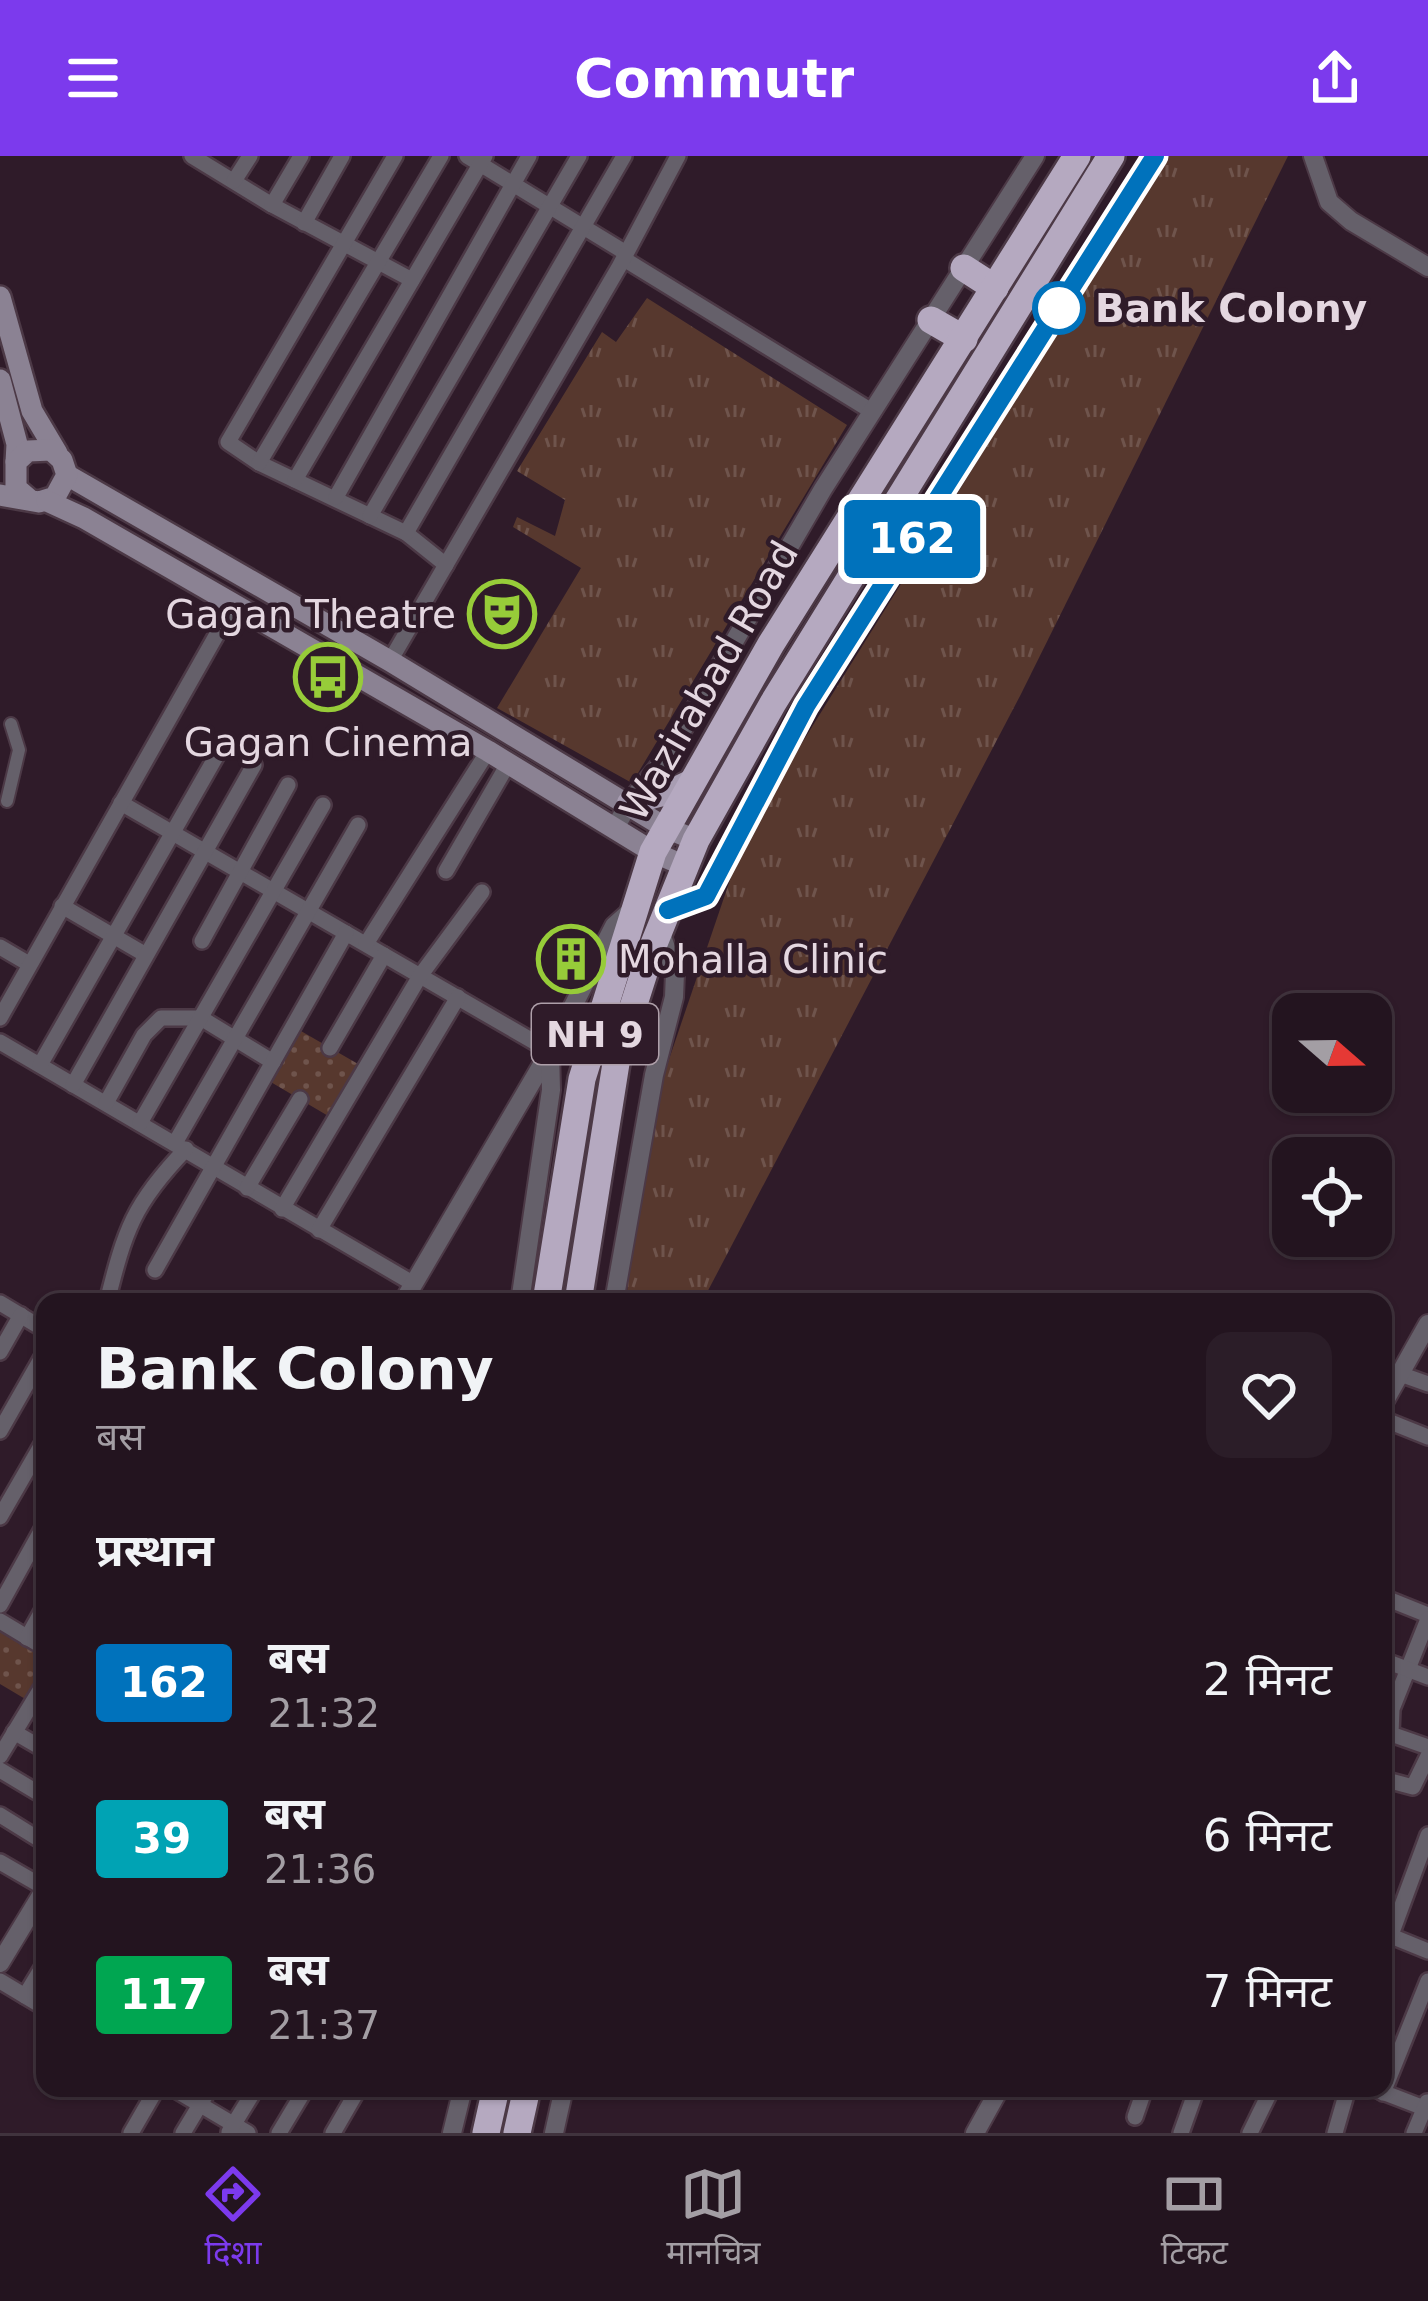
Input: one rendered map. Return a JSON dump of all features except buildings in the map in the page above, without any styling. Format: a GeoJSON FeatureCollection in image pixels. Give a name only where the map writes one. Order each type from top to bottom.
{"type":"FeatureCollection","features":[{"type":"Feature","properties":{"kind":"highway","name":"Wazirabad Road"},"geometry":{"type":"LineString","coordinates":[[547,1293],[582,1078],[660,840],[771,644],[1077,156]]}},
{"type":"Feature","properties":{"kind":"highway","name":"Wazirabad Road"},"geometry":{"type":"LineString","coordinates":[[579,1293],[617,1057],[690,853],[773,703],[1112,156]]}},
{"type":"Feature","properties":{"kind":"highway"},"geometry":{"type":"LineString","coordinates":[[964,268],[995,288]]}},
{"type":"Feature","properties":{"kind":"highway"},"geometry":{"type":"LineString","coordinates":[[931,320],[964,339]]}},
{"type":"Feature","properties":{"kind":"highway"},"geometry":{"type":"LineString","coordinates":[[486,2133],[494,2097]]}},
{"type":"Feature","properties":{"kind":"highway"},"geometry":{"type":"LineString","coordinates":[[517,2133],[525,2097]]}},
{"type":"Feature","properties":{"kind":"main road"},"geometry":{"type":"LineString","coordinates":[[0,297],[32,411],[65,467],[62,491],[39,501],[0,496]]}},
{"type":"Feature","properties":{"kind":"main road"},"geometry":{"type":"LineString","coordinates":[[0,380],[17,444],[10,469],[16,488],[234,604],[615,828],[690,853]]}},
{"type":"Feature","properties":{"kind":"main road"},"geometry":{"type":"LineString","coordinates":[[10,469],[35,448],[51,450],[65,467],[628,803],[660,840]]}},
{"type":"Feature","properties":{"kind":"main road"},"geometry":{"type":"LineString","coordinates":[[628,803],[692,781]]}},
{"type":"Feature","properties":{"kind":"street"},"geometry":{"type":"LineString","coordinates":[[234,181],[250,156]]}},
{"type":"Feature","properties":{"kind":"street"},"geometry":{"type":"LineString","coordinates":[[272,205],[301,156]]}},
{"type":"Feature","properties":{"kind":"street"},"geometry":{"type":"LineString","coordinates":[[304,223],[342,156]]}},
{"type":"Feature","properties":{"kind":"street"},"geometry":{"type":"LineString","coordinates":[[395,156],[228,442],[260,463],[406,533],[446,565]]}},
{"type":"Feature","properties":{"kind":"street"},"geometry":{"type":"LineString","coordinates":[[260,463],[441,156]]}},
{"type":"Feature","properties":{"kind":"street"},"geometry":{"type":"LineString","coordinates":[[335,497],[529,156]]}},
{"type":"Feature","properties":{"kind":"street"},"geometry":{"type":"LineString","coordinates":[[370,517],[580,156]]}},
{"type":"Feature","properties":{"kind":"street"},"geometry":{"type":"LineString","coordinates":[[406,533],[624,156]]}},
{"type":"Feature","properties":{"kind":"street"},"geometry":{"type":"LineString","coordinates":[[390,661],[678,156]]}},
{"type":"Feature","properties":{"kind":"street"},"geometry":{"type":"LineString","coordinates":[[615,828],[628,803],[668,754],[823,488],[1035,156]]}},
{"type":"Feature","properties":{"kind":"street"},"geometry":{"type":"LineString","coordinates":[[616,1293],[649,1098],[674,997],[675,973],[664,921],[706,896],[806,706],[1155,156]]}},
{"type":"Feature","properties":{"kind":"street"},"geometry":{"type":"LineString","coordinates":[[1313,156],[1324,195],[1351,221],[1428,267]]}},
{"type":"Feature","properties":{"kind":"street"},"geometry":{"type":"LineString","coordinates":[[199,158],[272,205],[412,280]]}},
{"type":"Feature","properties":{"kind":"street"},"geometry":{"type":"LineString","coordinates":[[295,480],[477,159],[873,412]]}},
{"type":"Feature","properties":{"kind":"street"},"geometry":{"type":"LineString","coordinates":[[1322,180],[1361,214],[1428,254]]}},
{"type":"Feature","properties":{"kind":"street"},"geometry":{"type":"LineString","coordinates":[[0,1018],[234,604]]}},
{"type":"Feature","properties":{"kind":"street"},"geometry":{"type":"LineString","coordinates":[[8,801],[19,751],[11,724]]}},
{"type":"Feature","properties":{"kind":"street"},"geometry":{"type":"LineString","coordinates":[[40,1065],[221,748]]}},
{"type":"Feature","properties":{"kind":"street"},"geometry":{"type":"LineString","coordinates":[[366,944],[488,751]]}},
{"type":"Feature","properties":{"kind":"street"},"geometry":{"type":"LineString","coordinates":[[446,871],[508,764]]}},
{"type":"Feature","properties":{"kind":"street"},"geometry":{"type":"LineString","coordinates":[[74,1085],[254,765]]}},
{"type":"Feature","properties":{"kind":"street"},"geometry":{"type":"LineString","coordinates":[[202,941],[288,785]]}},
{"type":"Feature","properties":{"kind":"street"},"geometry":{"type":"LineString","coordinates":[[121,803],[550,1051]]}},
{"type":"Feature","properties":{"kind":"street"},"geometry":{"type":"LineString","coordinates":[[140,1123],[323,805]]}},
{"type":"Feature","properties":{"kind":"street"},"geometry":{"type":"LineString","coordinates":[[108,1293],[134,1212],[180,1146],[234,1038],[358,825]]}},
{"type":"Feature","properties":{"kind":"street"},"geometry":{"type":"LineString","coordinates":[[282,1210],[420,976],[482,892]]}},
{"type":"Feature","properties":{"kind":"street"},"geometry":{"type":"LineString","coordinates":[[62,906],[146,955]]}},
{"type":"Feature","properties":{"kind":"street"},"geometry":{"type":"LineString","coordinates":[[408,1293],[550,1051],[614,926],[637,907]]}},
{"type":"Feature","properties":{"kind":"street"},"geometry":{"type":"LineString","coordinates":[[155,1270],[346,933]]}},
{"type":"Feature","properties":{"kind":"street"},"geometry":{"type":"LineString","coordinates":[[0,947],[29,964]]}},
{"type":"Feature","properties":{"kind":"street"},"geometry":{"type":"LineString","coordinates":[[330,1048],[385,955]]}},
{"type":"Feature","properties":{"kind":"street"},"geometry":{"type":"LineString","coordinates":[[319,1230],[458,997]]}},
{"type":"Feature","properties":{"kind":"street"},"geometry":{"type":"LineString","coordinates":[[106,1103],[153,1025],[173,1016],[201,1018],[273,1062]]}},
{"type":"Feature","properties":{"kind":"street"},"geometry":{"type":"LineString","coordinates":[[0,1042],[414,1284]]}},
{"type":"Feature","properties":{"kind":"street"},"geometry":{"type":"LineString","coordinates":[[521,1293],[551,1090],[550,1051]]}},
{"type":"Feature","properties":{"kind":"street"},"geometry":{"type":"LineString","coordinates":[[247,1188],[300,1100]]}},
{"type":"Feature","properties":{"kind":"street"},"geometry":{"type":"LineString","coordinates":[[0,1303],[36,1324]]}},
{"type":"Feature","properties":{"kind":"street"},"geometry":{"type":"LineString","coordinates":[[0,1352],[21,1315]]}},
{"type":"Feature","properties":{"kind":"street"},"geometry":{"type":"LineString","coordinates":[[1392,1388],[1428,1324]]}},
{"type":"Feature","properties":{"kind":"street"},"geometry":{"type":"LineString","coordinates":[[0,1431],[36,1368]]}},
{"type":"Feature","properties":{"kind":"street"},"geometry":{"type":"LineString","coordinates":[[1400,1374],[1428,1384]]}},
{"type":"Feature","properties":{"kind":"street"},"geometry":{"type":"LineString","coordinates":[[1392,1423],[1428,1437]]}},
{"type":"Feature","properties":{"kind":"street"},"geometry":{"type":"LineString","coordinates":[[0,1517],[36,1455]]}},
{"type":"Feature","properties":{"kind":"street"},"geometry":{"type":"LineString","coordinates":[[0,1605],[36,1540]]}},
{"type":"Feature","properties":{"kind":"street"},"geometry":{"type":"LineString","coordinates":[[1392,1601],[1428,1617],[1392,1709]]}},
{"type":"Feature","properties":{"kind":"street"},"geometry":{"type":"LineString","coordinates":[[0,1621],[36,1643]]}},
{"type":"Feature","properties":{"kind":"street"},"geometry":{"type":"LineString","coordinates":[[27,1638],[36,1622]]}},
{"type":"Feature","properties":{"kind":"street"},"geometry":{"type":"LineString","coordinates":[[1392,1664],[1428,1677]]}},
{"type":"Feature","properties":{"kind":"street"},"geometry":{"type":"LineString","coordinates":[[0,1756],[36,1702]]}},
{"type":"Feature","properties":{"kind":"street"},"geometry":{"type":"LineString","coordinates":[[14,1732],[36,1745]]}},
{"type":"Feature","properties":{"kind":"street"},"geometry":{"type":"LineString","coordinates":[[1392,1735],[1428,1752],[1413,1786],[1392,1781]]}},
{"type":"Feature","properties":{"kind":"street"},"geometry":{"type":"LineString","coordinates":[[0,1770],[36,1792]]}},
{"type":"Feature","properties":{"kind":"street"},"geometry":{"type":"LineString","coordinates":[[0,1815],[36,1838]]}},
{"type":"Feature","properties":{"kind":"street"},"geometry":{"type":"LineString","coordinates":[[1392,1922],[1428,1835]]}},
{"type":"Feature","properties":{"kind":"street"},"geometry":{"type":"LineString","coordinates":[[0,1862],[36,1884]]}},
{"type":"Feature","properties":{"kind":"street"},"geometry":{"type":"LineString","coordinates":[[0,1963],[36,1904]]}},
{"type":"Feature","properties":{"kind":"street"},"geometry":{"type":"LineString","coordinates":[[1392,1936],[1428,1951]]}},
{"type":"Feature","properties":{"kind":"street"},"geometry":{"type":"LineString","coordinates":[[25,1996],[36,1978]]}},
{"type":"Feature","properties":{"kind":"street"},"geometry":{"type":"LineString","coordinates":[[0,1981],[36,2003]]}},
{"type":"Feature","properties":{"kind":"street"},"geometry":{"type":"LineString","coordinates":[[1392,2059],[1428,1981]]}},
{"type":"Feature","properties":{"kind":"street"},"geometry":{"type":"LineString","coordinates":[[1392,2094],[1426,2103],[1414,2133]]}},
{"type":"Feature","properties":{"kind":"street"},"geometry":{"type":"LineString","coordinates":[[131,2133],[152,2097]]}},
{"type":"Feature","properties":{"kind":"street"},"geometry":{"type":"LineString","coordinates":[[187,2097],[237,2130],[252,2097]]}},
{"type":"Feature","properties":{"kind":"street"},"geometry":{"type":"LineString","coordinates":[[183,2133],[205,2097]]}},
{"type":"Feature","properties":{"kind":"street"},"geometry":{"type":"LineString","coordinates":[[279,2133],[301,2097]]}},
{"type":"Feature","properties":{"kind":"street"},"geometry":{"type":"LineString","coordinates":[[333,2133],[354,2097]]}},
{"type":"Feature","properties":{"kind":"street"},"geometry":{"type":"LineString","coordinates":[[452,2133],[461,2097]]}},
{"type":"Feature","properties":{"kind":"street"},"geometry":{"type":"LineString","coordinates":[[554,2133],[562,2097]]}},
{"type":"Feature","properties":{"kind":"street"},"geometry":{"type":"LineString","coordinates":[[975,2133],[995,2097]]}},
{"type":"Feature","properties":{"kind":"street"},"geometry":{"type":"LineString","coordinates":[[1135,2117],[1142,2097]]}},
{"type":"Feature","properties":{"kind":"street"},"geometry":{"type":"LineString","coordinates":[[1181,2133],[1194,2097]]}},
{"type":"Feature","properties":{"kind":"street"},"geometry":{"type":"LineString","coordinates":[[1250,2133],[1268,2097]]}},
{"type":"Feature","properties":{"kind":"street"},"geometry":{"type":"LineString","coordinates":[[1335,2133],[1345,2097]]}},
{"type":"Feature","properties":{"kind":"green space"},"geometry":{"type":"Polygon","coordinates":[[[1167,156],[1288,156],[1020,696],[707,1293],[627,1293],[634,1223],[663,1077],[746,833],[1167,156]]]}},
{"type":"Feature","properties":{"kind":"green space"},"geometry":{"type":"Polygon","coordinates":[[[647,298],[847,425],[632,783],[497,708],[581,568],[513,527],[517,517],[555,536],[565,500],[517,471],[602,332],[616,342],[647,298]]]}},
{"type":"Feature","properties":{"kind":"green space"},"geometry":{"type":"Polygon","coordinates":[[[294,1027],[365,1068],[335,1120],[264,1078],[294,1027]]]}},
{"type":"Feature","properties":{"kind":"green space"},"geometry":{"type":"Polygon","coordinates":[[[0,1621],[36,1643],[36,1697],[32,1703],[0,1684],[0,1621]]]}},
{"type":"Feature","properties":{"kind":"bus line","name":"162"},"geometry":{"type":"LineString","coordinates":[[668,910],[706,896],[806,706],[1155,156]]}},
{"type":"Feature","properties":{"kind":"place","name":"Bank Colony"},"geometry":{"type":"Point","coordinates":[1059,308]}},
{"type":"Feature","properties":{"kind":"place","name":"Gagan Theatre"},"geometry":{"type":"Point","coordinates":[502,614]}},
{"type":"Feature","properties":{"kind":"place","name":"Gagan Cinema"},"geometry":{"type":"Point","coordinates":[328,677]}},
{"type":"Feature","properties":{"kind":"place","name":"Mohalla Clinic"},"geometry":{"type":"Point","coordinates":[571,959]}}]}
